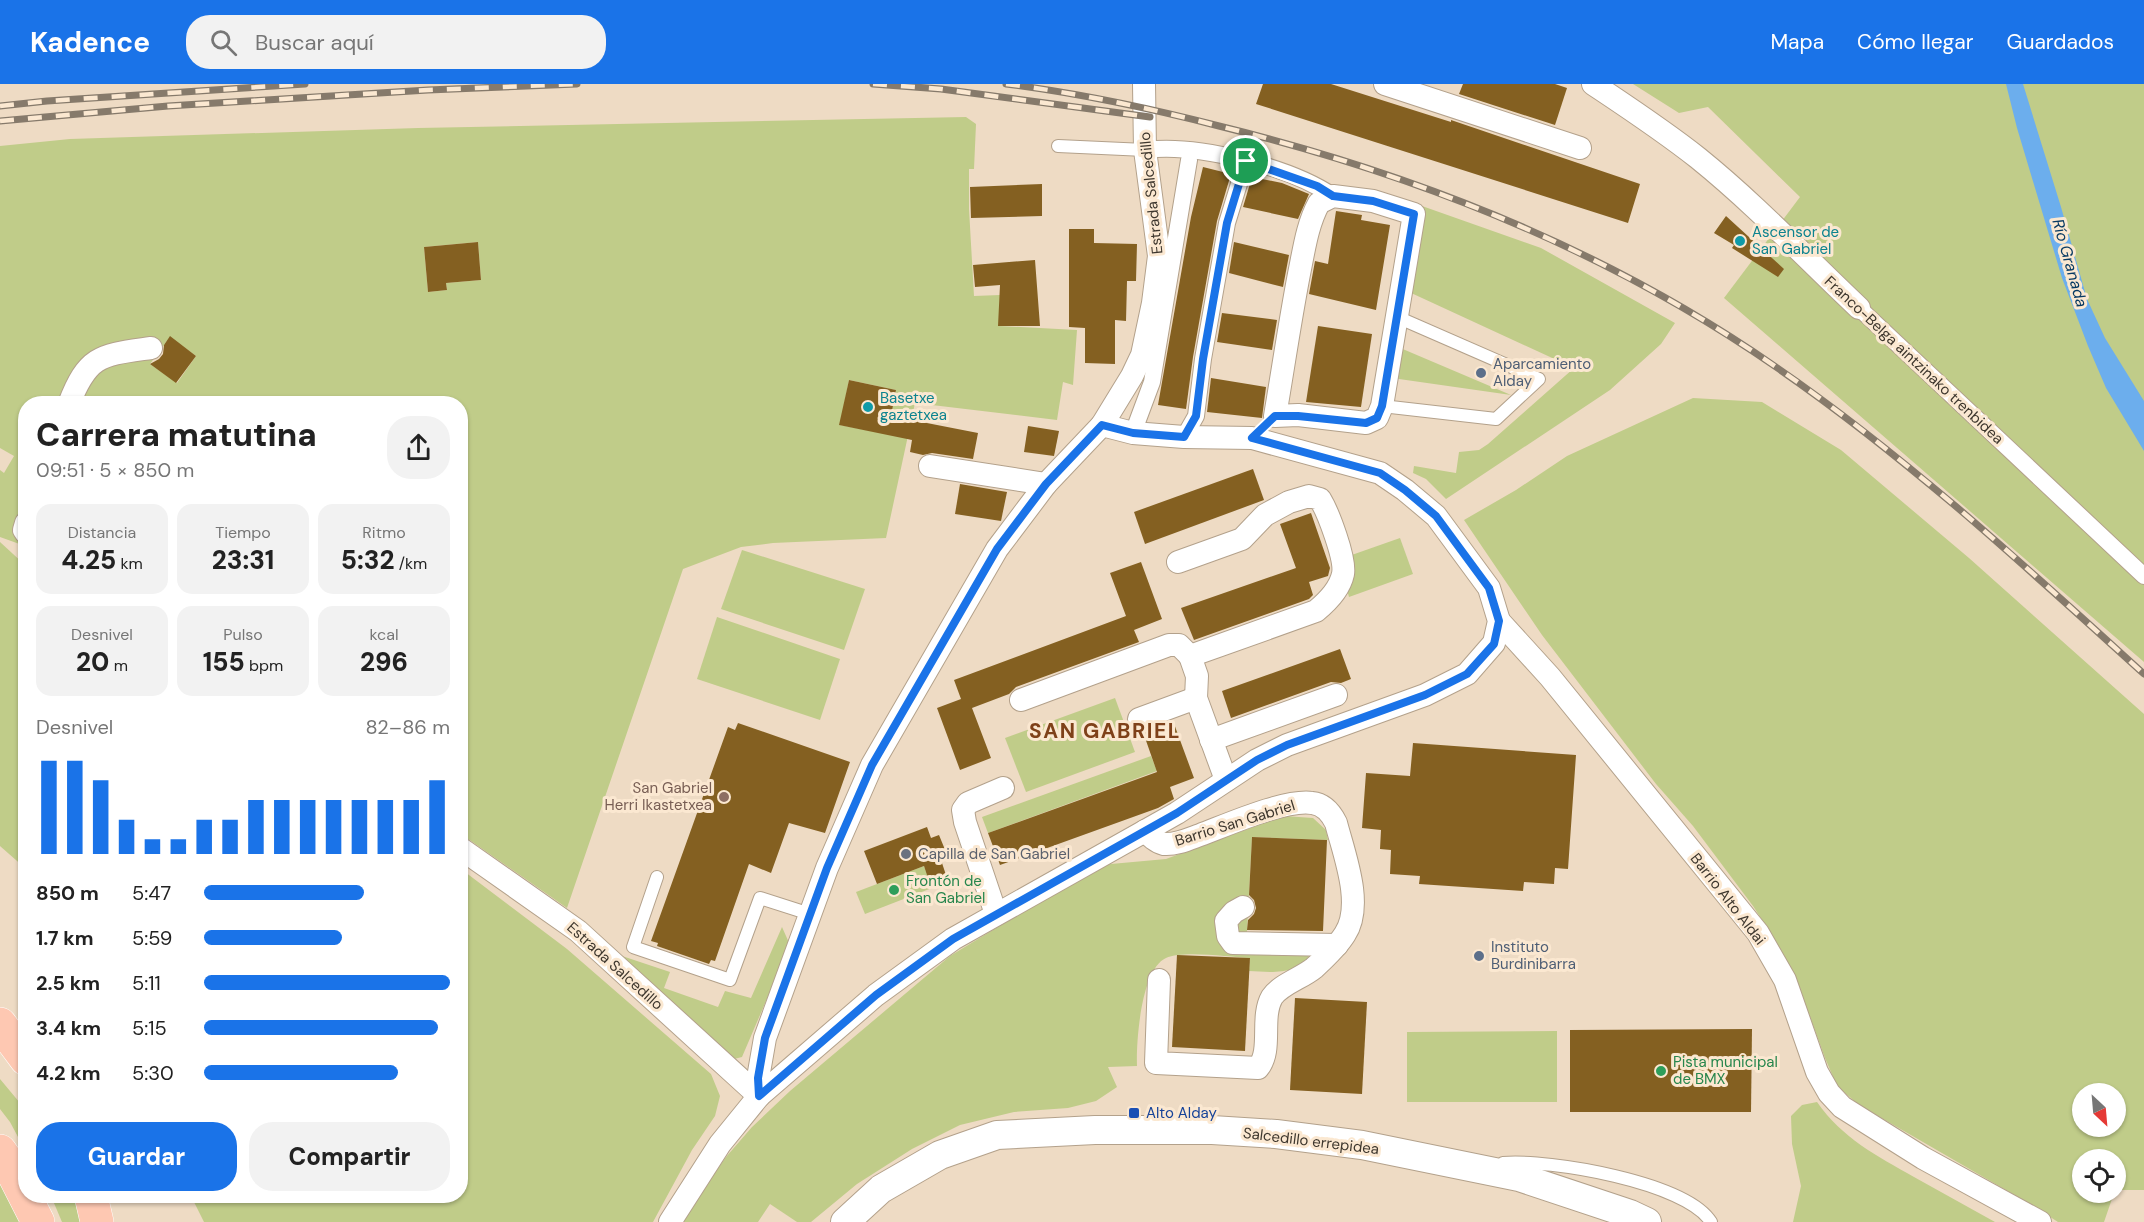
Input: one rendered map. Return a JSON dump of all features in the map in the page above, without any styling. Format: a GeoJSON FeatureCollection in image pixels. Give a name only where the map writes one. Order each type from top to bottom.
{"type":"FeatureCollection","features":[{"type":"Feature","properties":{"kind":"highway"},"geometry":{"type":"LineString","coordinates":[[0,1024],[18,1048]]}},
{"type":"Feature","properties":{"kind":"highway"},"geometry":{"type":"LineString","coordinates":[[0,1151],[18,1183]]}},
{"type":"Feature","properties":{"kind":"highway"},"geometry":{"type":"LineString","coordinates":[[28,1203],[38,1222]]}},
{"type":"Feature","properties":{"kind":"highway"},"geometry":{"type":"LineString","coordinates":[[93,1203],[97,1222]]}},
{"type":"Feature","properties":{"kind":"street","name":"Estrada Salcedillo"},"geometry":{"type":"LineString","coordinates":[[759,1096],[758,1078],[765,1038],[827,868],[872,765],[979,577],[1046,484],[1102,425],[1142,355],[1153,303],[1159,256],[1145,150],[1144,84]]}},
{"type":"Feature","properties":{"kind":"street"},"geometry":{"type":"LineString","coordinates":[[1385,84],[1580,148]]}},
{"type":"Feature","properties":{"kind":"street","name":"Franco-Belga aintzinako trenbidea"},"geometry":{"type":"LineString","coordinates":[[1593,84],[1649,121],[1699,159],[2144,576]]}},
{"type":"Feature","properties":{"kind":"street"},"geometry":{"type":"LineString","coordinates":[[1145,150],[1199,150],[1246,161],[1317,186],[1333,196],[1373,201],[1414,214],[1382,406],[1377,418],[1366,423],[1275,416]]}},
{"type":"Feature","properties":{"kind":"street","name":"Estrada Salcedillo"},"geometry":{"type":"LineString","coordinates":[[1133,433],[1152,382],[1189,160]]}},
{"type":"Feature","properties":{"kind":"street"},"geometry":{"type":"LineString","coordinates":[[1184,437],[1196,416],[1203,359],[1227,223],[1246,161]]}},
{"type":"Feature","properties":{"kind":"street"},"geometry":{"type":"LineString","coordinates":[[1252,438],[1275,416],[1306,239],[1313,214],[1319,203],[1333,196]]}},
{"type":"Feature","properties":{"kind":"street"},"geometry":{"type":"LineString","coordinates":[[72,396],[78,380],[91,364],[106,355],[151,348]]}},
{"type":"Feature","properties":{"kind":"street"},"geometry":{"type":"LineString","coordinates":[[1102,425],[1133,433],[1184,437],[1252,438],[1380,473],[1436,516],[1489,588],[1499,621]]}},
{"type":"Feature","properties":{"kind":"street"},"geometry":{"type":"LineString","coordinates":[[930,466],[1046,484]]}},
{"type":"Feature","properties":{"kind":"street"},"geometry":{"type":"LineString","coordinates":[[1178,562],[1242,539],[1265,515],[1289,501],[1309,496],[1320,499],[1328,512],[1342,565],[1343,573],[1336,588],[1326,603],[1316,611],[1190,656]]}},
{"type":"Feature","properties":{"kind":"street","name":"Barrio San Gabriel"},"geometry":{"type":"LineString","coordinates":[[759,1096],[876,995],[953,939],[1177,813],[1257,760],[1287,745],[1425,695],[1467,674],[1494,644],[1499,621]]}},
{"type":"Feature","properties":{"kind":"street","name":"Barrio Alto Aldai"},"geometry":{"type":"LineString","coordinates":[[1499,621],[1550,677],[1758,933],[1785,980],[1817,1072],[1829,1093],[1842,1107],[1923,1158],[2040,1222]]}},
{"type":"Feature","properties":{"kind":"street"},"geometry":{"type":"LineString","coordinates":[[1022,700],[1169,645],[1179,645],[1190,656],[1197,676],[1196,698],[1226,780]]}},
{"type":"Feature","properties":{"kind":"street"},"geometry":{"type":"LineString","coordinates":[[1211,740],[1336,695]]}},
{"type":"Feature","properties":{"kind":"street"},"geometry":{"type":"LineString","coordinates":[[1139,719],[1196,698]]}},
{"type":"Feature","properties":{"kind":"street"},"geometry":{"type":"LineString","coordinates":[[996,914],[963,810],[968,803],[1003,788]]}},
{"type":"Feature","properties":{"kind":"street","name":"Barrio San Gabriel"},"geometry":{"type":"LineString","coordinates":[[1145,831],[1154,840],[1164,844],[1183,842],[1274,809],[1303,802],[1314,803],[1324,807],[1332,814],[1336,823],[1353,892],[1352,915],[1346,933],[1337,945],[1312,969],[1272,997],[1267,1018],[1263,1062],[1258,1068],[1156,1063],[1159,980]]}},
{"type":"Feature","properties":{"kind":"street","name":"Estrada Salcedillo"},"geometry":{"type":"LineString","coordinates":[[468,854],[578,930],[759,1096]]}},
{"type":"Feature","properties":{"kind":"street"},"geometry":{"type":"LineString","coordinates":[[1243,907],[1234,912],[1226,921],[1228,936],[1233,943],[1337,945]]}},
{"type":"Feature","properties":{"kind":"street"},"geometry":{"type":"LineString","coordinates":[[670,1222],[720,1144],[759,1096]]}},
{"type":"Feature","properties":{"kind":"street","name":"Salcedillo errepidea"},"geometry":{"type":"LineString","coordinates":[[845,1222],[882,1189],[940,1155],[998,1135],[1095,1130],[1212,1130],[1266,1133],[1362,1145],[1519,1177],[1630,1214],[1647,1222]]}},
{"type":"Feature","properties":{"kind":"lane"},"geometry":{"type":"LineString","coordinates":[[1058,146],[1145,150]]}},
{"type":"Feature","properties":{"kind":"lane"},"geometry":{"type":"LineString","coordinates":[[1382,406],[1496,419],[1539,379],[1397,317]]}},
{"type":"Feature","properties":{"kind":"lane"},"geometry":{"type":"LineString","coordinates":[[657,877],[633,947],[730,980],[760,898],[810,914]]}},
{"type":"Feature","properties":{"kind":"lane"},"geometry":{"type":"LineString","coordinates":[[1466,1166],[1512,1162],[1547,1163],[1620,1178],[1659,1188],[1705,1212],[1712,1222]]}},
{"type":"Feature","properties":{"kind":"green space"},"geometry":{"type":"Polygon","coordinates":[[[1633,84],[2144,84],[2144,662],[1724,298],[1800,197],[1708,107],[1679,113],[1633,84]]]}},
{"type":"Feature","properties":{"kind":"green space"},"geometry":{"type":"Polygon","coordinates":[[[966,117],[976,124],[974,169],[969,169],[974,296],[1000,295],[999,326],[1077,330],[1073,385],[1063,382],[1057,420],[915,403],[886,538],[773,543],[741,547],[683,569],[567,908],[468,839],[468,396],[18,396],[18,543],[0,537],[0,470],[4,473],[14,456],[0,448],[0,146],[70,139],[418,128],[966,117]],[[478,242],[424,247],[428,292],[447,290],[446,283],[481,280],[478,242]],[[170,337],[150,364],[177,383],[196,356],[170,337]],[[849,380],[840,425],[887,434],[896,390],[849,380]]]}},
{"type":"Feature","properties":{"kind":"green space"},"geometry":{"type":"Polygon","coordinates":[[[1422,206],[1541,248],[1675,323],[1661,344],[1610,390],[1446,499],[1426,479],[1413,473],[1414,466],[1456,473],[1459,452],[1479,450],[1488,444],[1574,368],[1409,292],[1422,206]]]}},
{"type":"Feature","properties":{"kind":"green space"},"geometry":{"type":"Polygon","coordinates":[[[1398,347],[1511,395],[1392,378],[1398,347]]]}},
{"type":"Feature","properties":{"kind":"green space"},"geometry":{"type":"Polygon","coordinates":[[[1693,398],[1762,402],[1841,450],[1969,558],[2144,714],[2144,1190],[2126,1190],[2126,1149],[2072,1149],[2072,1203],[2111,1203],[2104,1222],[2058,1222],[1859,1105],[1837,1086],[1798,984],[1777,943],[1753,906],[1693,826],[1656,784],[1542,635],[1464,520],[1516,490],[1567,456],[1693,398]]]}},
{"type":"Feature","properties":{"kind":"green space"},"geometry":{"type":"Polygon","coordinates":[[[1400,538],[1413,574],[1349,597],[1344,578],[1346,557],[1400,538]]]}},
{"type":"Feature","properties":{"kind":"green space"},"geometry":{"type":"Polygon","coordinates":[[[0,542],[18,559],[18,862],[0,846],[0,542]]]}},
{"type":"Feature","properties":{"kind":"green space"},"geometry":{"type":"Polygon","coordinates":[[[742,550],[865,589],[844,650],[721,609],[742,550]]]}},
{"type":"Feature","properties":{"kind":"green space"},"geometry":{"type":"Polygon","coordinates":[[[717,617],[840,659],[820,720],[697,679],[717,617]]]}},
{"type":"Feature","properties":{"kind":"green space"},"geometry":{"type":"Polygon","coordinates":[[[1115,698],[1135,752],[1026,792],[1005,738],[1115,698]]]}},
{"type":"Feature","properties":{"kind":"green space"},"geometry":{"type":"Polygon","coordinates":[[[1151,756],[1157,771],[988,833],[982,817],[1151,756]]]}},
{"type":"Feature","properties":{"kind":"green space"},"geometry":{"type":"Polygon","coordinates":[[[1284,816],[1313,818],[1326,830],[1328,840],[1252,837],[1246,950],[1310,954],[1299,966],[1283,971],[1265,972],[1249,971],[1250,958],[1183,954],[1166,958],[1151,976],[1146,991],[1139,1024],[1137,1066],[1108,1067],[1117,1087],[1096,1101],[1068,1108],[1014,1112],[960,1125],[912,1149],[857,1184],[811,1222],[797,1222],[770,1204],[758,1222],[679,1222],[726,1157],[752,1127],[790,1091],[950,956],[1100,865],[1166,859],[1284,816]]]}},
{"type":"Feature","properties":{"kind":"green space","name":"Frontón de San Gabriel"},"geometry":{"type":"Polygon","coordinates":[[[924,866],[932,888],[865,914],[856,892],[924,866]]]}},
{"type":"Feature","properties":{"kind":"green space"},"geometry":{"type":"Polygon","coordinates":[[[468,874],[567,949],[711,1074],[720,1096],[715,1116],[692,1150],[653,1222],[204,1222],[194,1203],[468,1203],[468,874]]]}},
{"type":"Feature","properties":{"kind":"green space"},"geometry":{"type":"Polygon","coordinates":[[[782,927],[790,945],[742,1057],[734,1059],[619,955],[670,972],[664,988],[718,1007],[725,991],[751,998],[782,927]]]}},
{"type":"Feature","properties":{"kind":"green space"},"geometry":{"type":"Polygon","coordinates":[[[1557,1031],[1557,1102],[1407,1102],[1407,1032],[1557,1031]]]}},
{"type":"Feature","properties":{"kind":"green space"},"geometry":{"type":"Polygon","coordinates":[[[0,1079],[18,1101],[18,1137],[10,1122],[0,1109],[0,1079]]]}},
{"type":"Feature","properties":{"kind":"green space"},"geometry":{"type":"Polygon","coordinates":[[[1817,1102],[1838,1126],[1874,1154],[1995,1222],[1793,1222],[1801,1186],[1792,1144],[1791,1116],[1802,1105],[1817,1102]]]}},
{"type":"Feature","properties":{"kind":"green space"},"geometry":{"type":"Polygon","coordinates":[[[0,1176],[21,1222],[0,1222],[0,1176]]]}},
{"type":"Feature","properties":{"kind":"green space"},"geometry":{"type":"Polygon","coordinates":[[[54,1203],[77,1203],[86,1222],[62,1222],[54,1203]]]}},
{"type":"Feature","properties":{"kind":"water","name":"Río Granada"},"geometry":{"type":"Polygon","coordinates":[[[2006,84],[2023,84],[2087,299],[2105,338],[2144,401],[2144,451],[2106,388],[2062,278],[2006,84]]]}},
{"type":"Feature","properties":{"kind":"building"},"geometry":{"type":"Polygon","coordinates":[[[1263,84],[1331,84],[1451,122],[1451,120],[1640,184],[1628,223],[1256,104],[1263,84]]]}},
{"type":"Feature","properties":{"kind":"building"},"geometry":{"type":"Polygon","coordinates":[[[1463,84],[1555,84],[1567,88],[1555,125],[1459,94],[1463,84]]]}},
{"type":"Feature","properties":{"kind":"building"},"geometry":{"type":"Polygon","coordinates":[[[1203,167],[1231,174],[1217,221],[1186,409],[1158,405],[1191,217],[1203,167]]]}},
{"type":"Feature","properties":{"kind":"building"},"geometry":{"type":"Polygon","coordinates":[[[1252,177],[1282,183],[1309,194],[1298,219],[1243,207],[1252,177]]]}},
{"type":"Feature","properties":{"kind":"building"},"geometry":{"type":"Polygon","coordinates":[[[1042,184],[1042,216],[971,218],[970,187],[1042,184]]]}},
{"type":"Feature","properties":{"kind":"building"},"geometry":{"type":"Polygon","coordinates":[[[1336,211],[1362,215],[1361,220],[1390,225],[1376,310],[1309,294],[1315,261],[1328,264],[1336,211]]]}},
{"type":"Feature","properties":{"kind":"building","name":"Ascensor de San Gabriel"},"geometry":{"type":"Polygon","coordinates":[[[1726,216],[1784,269],[1778,277],[1732,248],[1734,245],[1714,233],[1726,216]]]}},
{"type":"Feature","properties":{"kind":"building"},"geometry":{"type":"Polygon","coordinates":[[[1069,229],[1094,229],[1094,243],[1137,244],[1136,281],[1127,281],[1126,321],[1115,320],[1115,364],[1085,363],[1085,328],[1069,327],[1069,229]]]}},
{"type":"Feature","properties":{"kind":"building"},"geometry":{"type":"Polygon","coordinates":[[[478,242],[481,280],[446,283],[447,290],[428,292],[424,247],[478,242]]]}},
{"type":"Feature","properties":{"kind":"building"},"geometry":{"type":"Polygon","coordinates":[[[1234,242],[1289,255],[1283,287],[1229,273],[1234,242]]]}},
{"type":"Feature","properties":{"kind":"building"},"geometry":{"type":"Polygon","coordinates":[[[1035,260],[1040,326],[998,326],[1000,285],[975,287],[973,265],[1035,260]]]}},
{"type":"Feature","properties":{"kind":"building"},"geometry":{"type":"Polygon","coordinates":[[[1222,313],[1277,320],[1272,350],[1217,342],[1222,313]]]}},
{"type":"Feature","properties":{"kind":"building"},"geometry":{"type":"Polygon","coordinates":[[[1318,326],[1372,334],[1361,407],[1306,402],[1318,326]]]}},
{"type":"Feature","properties":{"kind":"building"},"geometry":{"type":"Polygon","coordinates":[[[170,336],[196,356],[176,383],[150,364],[163,354],[164,345],[170,336]]]}},
{"type":"Feature","properties":{"kind":"building"},"geometry":{"type":"Polygon","coordinates":[[[1211,378],[1266,387],[1262,418],[1207,412],[1211,378]]]}},
{"type":"Feature","properties":{"kind":"building"},"geometry":{"type":"Polygon","coordinates":[[[849,380],[896,390],[891,416],[978,433],[973,459],[910,452],[912,440],[839,425],[849,380]]]}},
{"type":"Feature","properties":{"kind":"building"},"geometry":{"type":"Polygon","coordinates":[[[1028,426],[1059,431],[1054,456],[1024,452],[1028,426]]]}},
{"type":"Feature","properties":{"kind":"building"},"geometry":{"type":"Polygon","coordinates":[[[1253,469],[1264,500],[1145,544],[1134,512],[1253,469]]]}},
{"type":"Feature","properties":{"kind":"building"},"geometry":{"type":"Polygon","coordinates":[[[960,484],[1007,492],[1001,521],[955,514],[960,484]]]}},
{"type":"Feature","properties":{"kind":"building"},"geometry":{"type":"Polygon","coordinates":[[[1311,513],[1330,568],[1328,576],[1309,582],[1313,595],[1309,599],[1194,640],[1181,608],[1296,568],[1280,524],[1311,513]]]}},
{"type":"Feature","properties":{"kind":"building"},"geometry":{"type":"Polygon","coordinates":[[[1141,562],[1162,619],[1134,630],[1139,642],[1016,687],[1009,694],[972,708],[991,758],[960,770],[937,708],[961,699],[954,680],[1126,616],[1110,573],[1141,562]]]}},
{"type":"Feature","properties":{"kind":"building"},"geometry":{"type":"Polygon","coordinates":[[[1340,649],[1351,679],[1341,683],[1331,682],[1231,718],[1222,691],[1340,649]]]}},
{"type":"Feature","properties":{"kind":"building"},"geometry":{"type":"Polygon","coordinates":[[[1173,721],[1194,778],[1170,787],[1174,799],[1158,808],[1000,865],[988,833],[1157,772],[1143,732],[1173,721]]]}},
{"type":"Feature","properties":{"kind":"building"},"geometry":{"type":"Polygon","coordinates":[[[738,723],[850,762],[825,833],[789,823],[771,873],[749,864],[715,961],[711,960],[709,964],[657,946],[658,943],[651,941],[728,727],[735,730],[738,723]]]}},
{"type":"Feature","properties":{"kind":"building"},"geometry":{"type":"Polygon","coordinates":[[[1413,743],[1576,755],[1568,869],[1555,868],[1554,884],[1524,882],[1523,891],[1419,884],[1420,876],[1390,874],[1391,850],[1380,849],[1381,830],[1362,828],[1366,773],[1410,776],[1413,743]]]}},
{"type":"Feature","properties":{"kind":"building","name":"Capilla de San Gabriel"},"geometry":{"type":"Polygon","coordinates":[[[927,827],[931,838],[939,835],[948,857],[941,860],[947,878],[930,884],[924,866],[877,884],[864,851],[927,827]]]}},
{"type":"Feature","properties":{"kind":"building"},"geometry":{"type":"Polygon","coordinates":[[[1252,837],[1327,840],[1323,931],[1247,930],[1248,920],[1256,908],[1254,900],[1249,895],[1252,837]]]}},
{"type":"Feature","properties":{"kind":"building"},"geometry":{"type":"Polygon","coordinates":[[[1177,955],[1250,958],[1245,1051],[1172,1047],[1177,955]]]}},
{"type":"Feature","properties":{"kind":"building"},"geometry":{"type":"Polygon","coordinates":[[[1295,998],[1367,1002],[1362,1094],[1290,1090],[1295,998]]]}},
{"type":"Feature","properties":{"kind":"building","name":"Pista municipal de BMX"},"geometry":{"type":"Polygon","coordinates":[[[1752,1029],[1751,1112],[1570,1112],[1570,1030],[1752,1029]]]}},
{"type":"Feature","properties":{"kind":"railway"},"geometry":{"type":"LineString","coordinates":[[0,106],[305,84]]}},
{"type":"Feature","properties":{"kind":"railway"},"geometry":{"type":"LineString","coordinates":[[0,121],[168,106],[428,90],[577,84]]}},
{"type":"Feature","properties":{"kind":"railway"},"geometry":{"type":"LineString","coordinates":[[873,84],[941,89],[1150,117]]}},
{"type":"Feature","properties":{"kind":"railway"},"geometry":{"type":"LineString","coordinates":[[1006,84],[1087,96],[1166,113],[1292,145],[1365,168],[1508,221],[1578,252],[1646,287],[1712,325],[1776,367],[1872,438],[1965,514],[2144,674]]}},
{"type":"Feature","properties":{"kind":"place","name":"Ascensor de San Gabriel"},"geometry":{"type":"Point","coordinates":[1740,241]}},
{"type":"Feature","properties":{"kind":"place","name":"Aparcamiento Alday"},"geometry":{"type":"Point","coordinates":[1481,373]}},
{"type":"Feature","properties":{"kind":"place","name":"Basetxe gaztetxea"},"geometry":{"type":"Point","coordinates":[868,407]}},
{"type":"Feature","properties":{"kind":"place","name":"San Gabriel Herri Ikastetxea"},"geometry":{"type":"Point","coordinates":[724,797]}},
{"type":"Feature","properties":{"kind":"place","name":"Capilla de San Gabriel"},"geometry":{"type":"Point","coordinates":[906,854]}},
{"type":"Feature","properties":{"kind":"place","name":"Frontón de San Gabriel"},"geometry":{"type":"Point","coordinates":[894,890]}},
{"type":"Feature","properties":{"kind":"place","name":"Instituto Burdinibarra"},"geometry":{"type":"Point","coordinates":[1479,956]}},
{"type":"Feature","properties":{"kind":"place","name":"Pista municipal de BMX"},"geometry":{"type":"Point","coordinates":[1661,1071]}},
{"type":"Feature","properties":{"kind":"place","name":"Alto Alday"},"geometry":{"type":"Point","coordinates":[1134,1113]}},
{"type":"Feature","properties":{"kind":"district","name":"SAN GABRIEL"},"geometry":{"type":"Point","coordinates":[1105,731]}},
{"type":"Feature","properties":{"kind":"route"},"geometry":{"type":"LineString","coordinates":[[1246,161],[1317,186],[1333,196],[1373,201],[1414,214],[1382,406],[1377,418],[1366,423],[1275,416],[1252,438],[1380,473],[1436,516],[1489,588],[1499,621],[1494,644],[1467,674],[1425,695],[1287,745],[1257,760],[1177,813],[953,939],[876,995],[759,1096],[758,1078],[765,1038],[827,868],[872,765],[979,577],[1046,484],[1102,425],[1133,433],[1184,437],[1196,416],[1203,359],[1227,223],[1246,161]]}}]}
